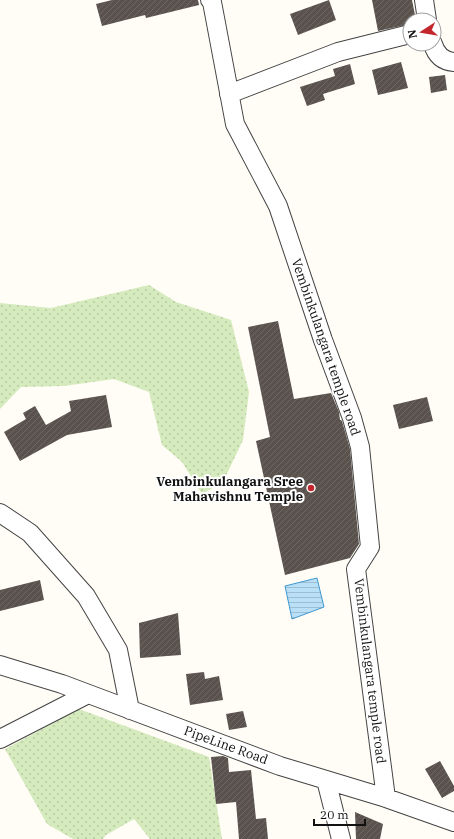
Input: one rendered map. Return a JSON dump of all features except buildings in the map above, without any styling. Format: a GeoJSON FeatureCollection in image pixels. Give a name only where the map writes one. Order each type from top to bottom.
{"type":"FeatureCollection","features":[{"type":"Feature","properties":{"kind":"street","name":"Vembinkulangara temple road"},"geometry":{"type":"LineString","coordinates":[[210,0],[212,2],[235,124],[278,206],[321,333],[352,418],[360,447],[370,547],[356,569],[386,798]]}},
{"type":"Feature","properties":{"kind":"street"},"geometry":{"type":"LineString","coordinates":[[424,0],[426,12]]}},
{"type":"Feature","properties":{"kind":"street"},"geometry":{"type":"LineString","coordinates":[[229,94],[338,52],[402,36]]}},
{"type":"Feature","properties":{"kind":"street"},"geometry":{"type":"LineString","coordinates":[[436,52],[446,62],[454,62]]}},
{"type":"Feature","properties":{"kind":"street"},"geometry":{"type":"LineString","coordinates":[[0,513],[30,533],[86,596],[118,650],[130,710]]}},
{"type":"Feature","properties":{"kind":"street","name":"PipeLine Road"},"geometry":{"type":"LineString","coordinates":[[0,665],[62,684],[280,766],[386,798],[454,822]]}},
{"type":"Feature","properties":{"kind":"street"},"geometry":{"type":"LineString","coordinates":[[0,739],[88,694]]}},
{"type":"Feature","properties":{"kind":"street"},"geometry":{"type":"LineString","coordinates":[[326,780],[341,839]]}},
{"type":"Feature","properties":{"kind":"green space"},"geometry":{"type":"Polygon","coordinates":[[[149,285],[176,302],[231,320],[249,392],[243,440],[223,482],[202,494],[182,462],[162,445],[149,392],[114,379],[64,386],[21,387],[0,409],[0,303],[51,308],[149,285]]]}},
{"type":"Feature","properties":{"kind":"green space"},"geometry":{"type":"Polygon","coordinates":[[[79,709],[209,757],[222,839],[150,839],[134,819],[106,835],[103,839],[73,839],[47,824],[5,749],[79,709]]]}},
{"type":"Feature","properties":{"kind":"water"},"geometry":{"type":"Polygon","coordinates":[[[317,578],[324,607],[292,619],[285,586],[317,578]]]}},
{"type":"Feature","properties":{"kind":"place","name":"Vembinkulangara Sree Mahavishnu Temple"},"geometry":{"type":"Point","coordinates":[311,488]}}]}
